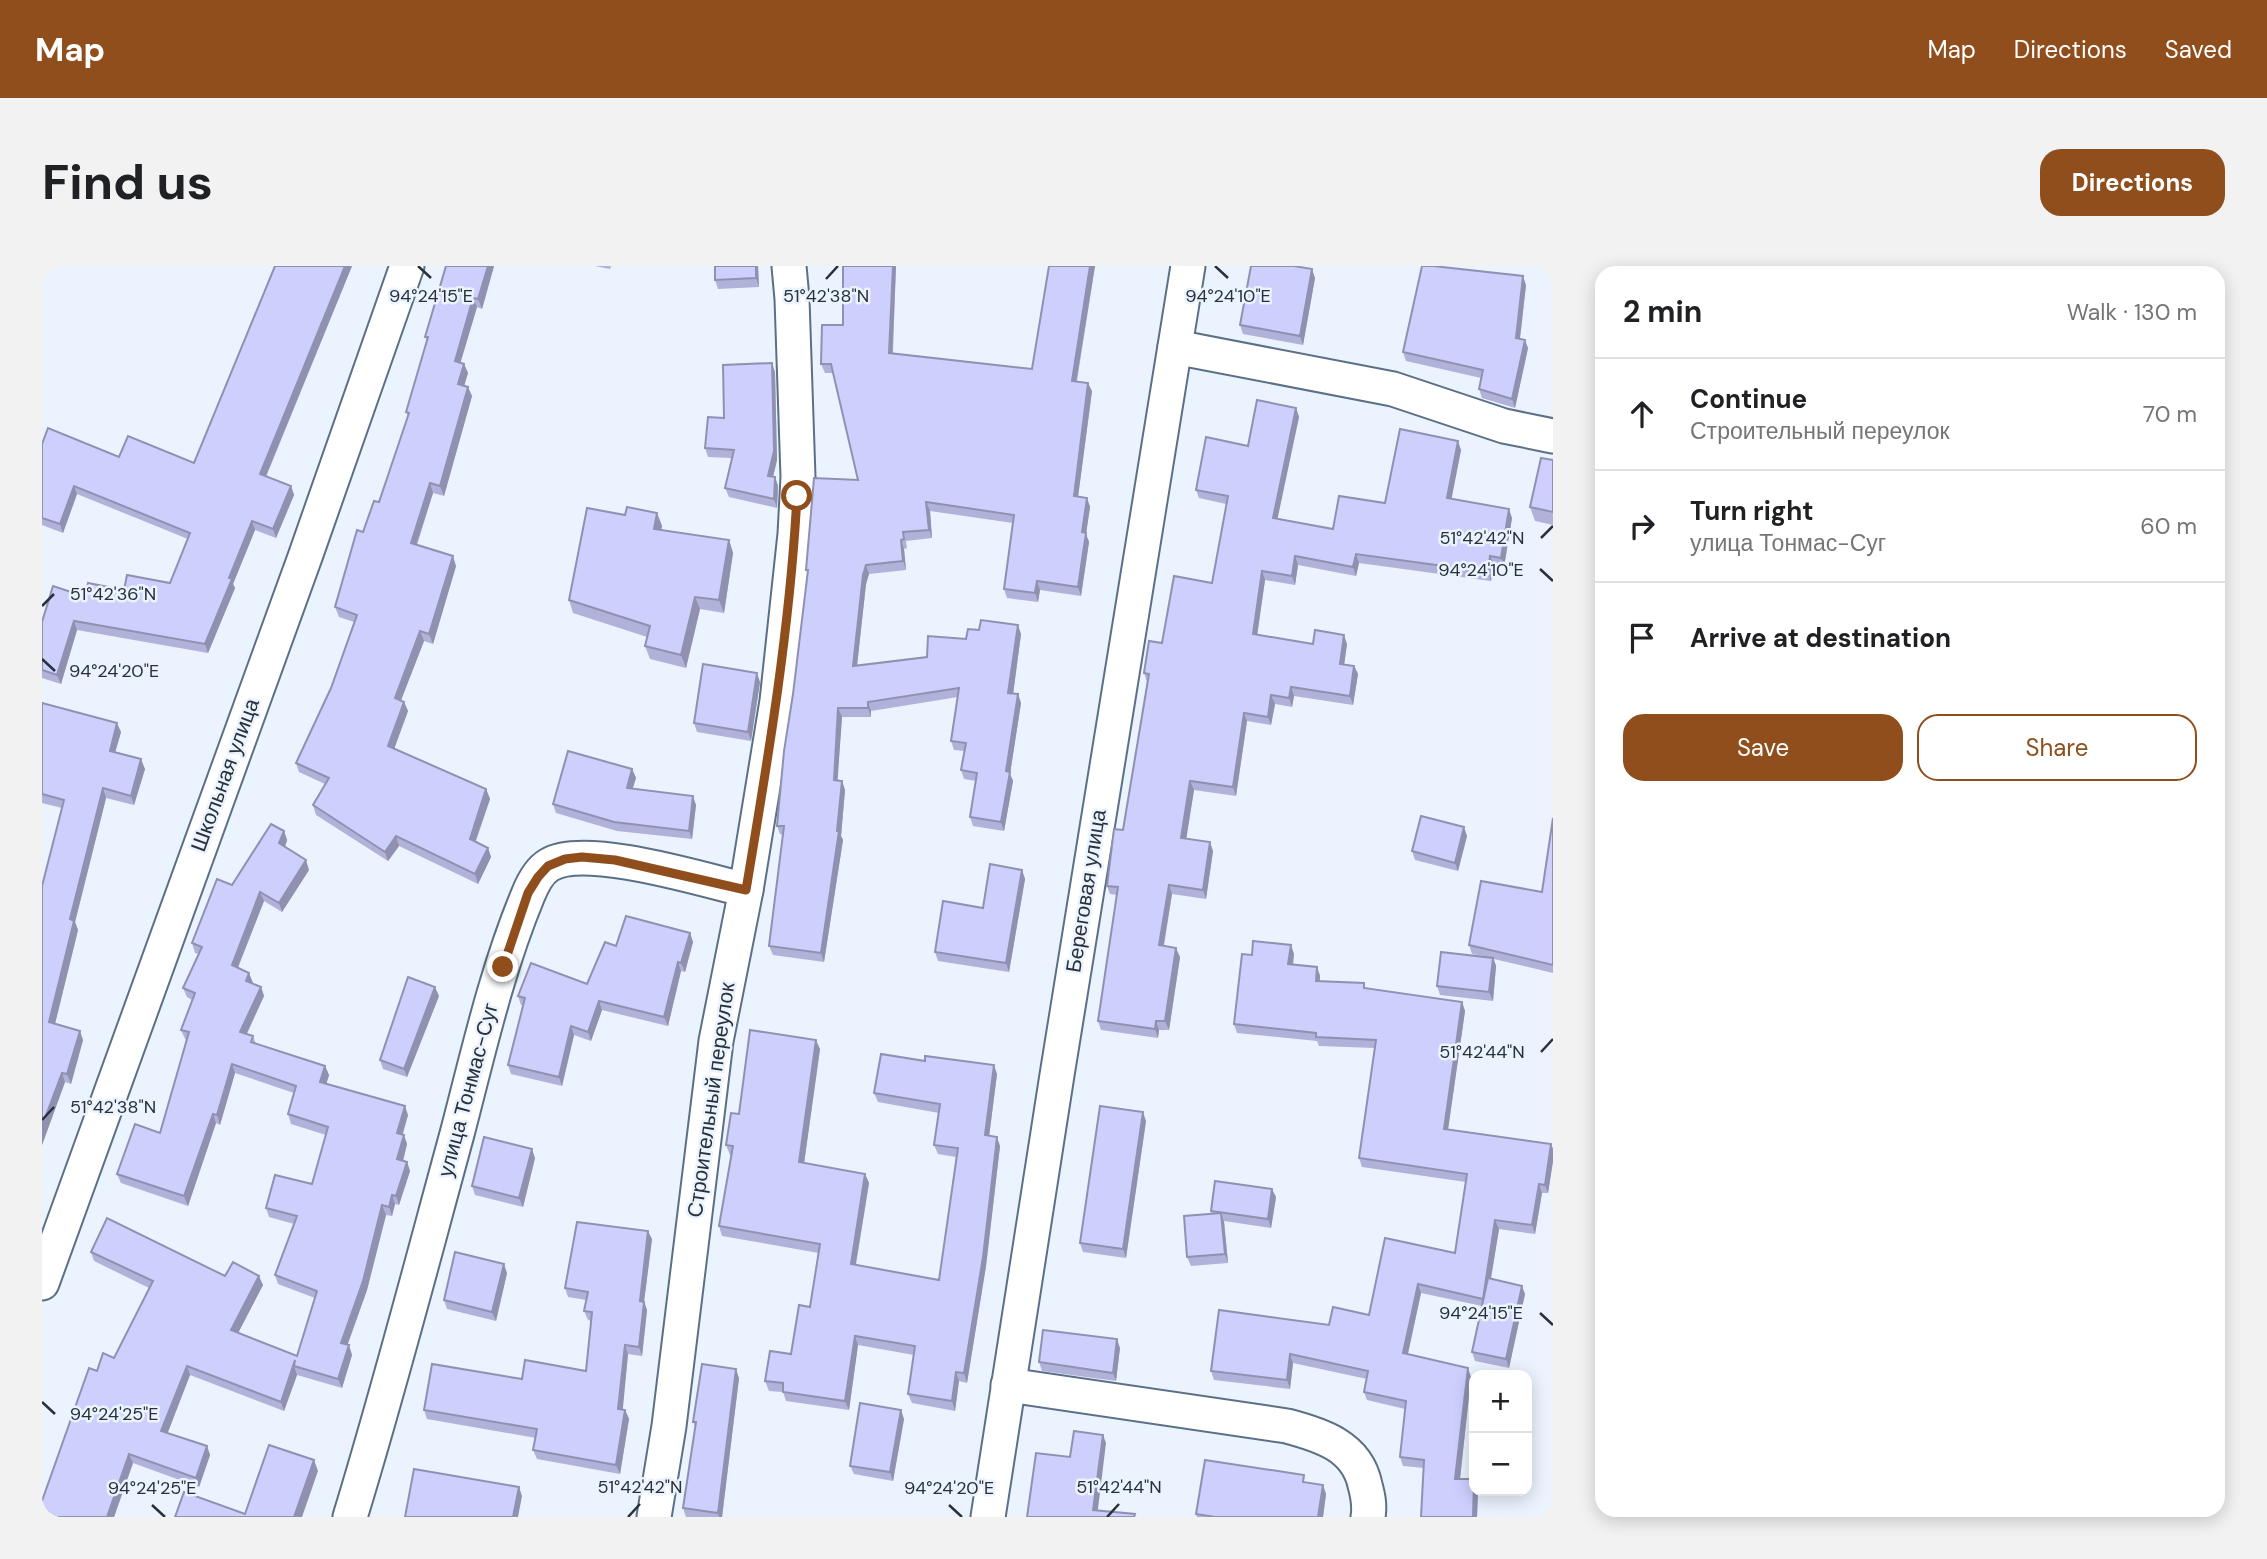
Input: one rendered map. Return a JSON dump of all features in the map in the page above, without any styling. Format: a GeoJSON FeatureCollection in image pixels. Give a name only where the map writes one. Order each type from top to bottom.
{"type":"FeatureCollection","features":[{"type":"Feature","properties":{"kind":"street","name":"Школьная улица"},"geometry":{"type":"LineString","coordinates":[[42,1283],[305,557],[407,266]]}},
{"type":"Feature","properties":{"kind":"street","name":"Строительный переулок"},"geometry":{"type":"LineString","coordinates":[[654,1517],[672,1399],[716,1041],[746,890],[777,701],[795,534],[798,477],[789,266]]}},
{"type":"Feature","properties":{"kind":"street","name":"Береговая улица"},"geometry":{"type":"LineString","coordinates":[[988,1517],[1188,266]]}},
{"type":"Feature","properties":{"kind":"street"},"geometry":{"type":"LineString","coordinates":[[1175,347],[1393,389],[1504,426],[1553,436]]}},
{"type":"Feature","properties":{"kind":"street","name":"улица Тонмас-Суг"},"geometry":{"type":"LineString","coordinates":[[350,1517],[383,1408],[495,992],[528,893],[538,877],[548,866],[565,859],[582,857],[615,860],[746,890]]}},
{"type":"Feature","properties":{"kind":"street"},"geometry":{"type":"LineString","coordinates":[[1008,1385],[1287,1426],[1319,1435],[1344,1448],[1362,1471],[1370,1506],[1368,1517]]}},
{"type":"Feature","properties":{"kind":"building"},"geometry":{"type":"Polygon","coordinates":[[[275,266],[345,266],[260,474],[291,486],[273,529],[252,521],[205,644],[74,621],[57,675],[42,670],[42,622],[53,586],[86,597],[88,583],[124,590],[127,575],[170,583],[190,533],[74,486],[60,524],[42,518],[42,444],[48,428],[119,457],[128,436],[194,463],[275,266]]]}},
{"type":"Feature","properties":{"kind":"building"},"geometry":{"type":"Polygon","coordinates":[[[446,266],[488,266],[478,299],[473,298],[455,361],[464,364],[458,384],[468,387],[440,486],[430,483],[411,543],[453,556],[429,634],[420,631],[395,698],[404,702],[388,746],[486,789],[470,839],[488,848],[475,874],[396,836],[385,852],[313,805],[329,778],[296,763],[331,688],[357,615],[335,607],[357,530],[363,532],[374,501],[379,502],[409,413],[406,412],[446,266]]]}},
{"type":"Feature","properties":{"kind":"building"},"geometry":{"type":"Polygon","coordinates":[[[715,266],[756,266],[756,278],[715,280],[715,266]]]}},
{"type":"Feature","properties":{"kind":"building"},"geometry":{"type":"Polygon","coordinates":[[[843,266],[893,266],[889,353],[1032,369],[1049,266],[1090,266],[1072,381],[1088,383],[1074,496],[1087,498],[1082,532],[1086,533],[1078,587],[1037,581],[1035,593],[1004,589],[1014,515],[926,502],[929,530],[903,532],[903,561],[866,565],[853,666],[927,657],[928,636],[966,639],[968,629],[979,630],[981,620],[1018,625],[1008,693],[1018,694],[1006,771],[1010,772],[1001,822],[970,817],[977,773],[961,770],[966,743],[951,741],[959,688],[868,702],[868,708],[838,708],[834,780],[842,781],[839,831],[821,953],[769,946],[784,826],[777,826],[784,751],[808,570],[814,478],[858,480],[831,364],[821,364],[822,325],[843,325],[843,266]]]}},
{"type":"Feature","properties":{"kind":"building"},"geometry":{"type":"Polygon","coordinates":[[[1251,266],[1294,266],[1312,269],[1300,336],[1240,325],[1251,266]]]}},
{"type":"Feature","properties":{"kind":"building"},"geometry":{"type":"Polygon","coordinates":[[[1422,266],[1523,276],[1516,338],[1525,340],[1512,399],[1479,389],[1483,370],[1403,352],[1422,266]]]}},
{"type":"Feature","properties":{"kind":"building"},"geometry":{"type":"Polygon","coordinates":[[[772,363],[774,451],[768,476],[775,477],[774,499],[725,488],[734,450],[705,448],[708,417],[724,418],[723,365],[772,363]]]}},
{"type":"Feature","properties":{"kind":"building"},"geometry":{"type":"Polygon","coordinates":[[[1257,400],[1296,408],[1273,518],[1333,529],[1339,496],[1385,503],[1400,429],[1458,441],[1447,498],[1509,509],[1501,558],[1490,556],[1488,572],[1356,554],[1353,567],[1295,556],[1292,576],[1262,571],[1253,634],[1313,644],[1315,630],[1344,635],[1340,664],[1354,666],[1350,696],[1291,687],[1289,698],[1271,695],[1268,717],[1244,713],[1233,787],[1190,781],[1181,838],[1210,842],[1203,890],[1169,885],[1159,945],[1176,948],[1165,1021],[1156,1021],[1155,1029],[1098,1021],[1118,887],[1107,886],[1114,829],[1123,830],[1149,674],[1144,673],[1149,641],[1162,643],[1174,576],[1212,583],[1228,496],[1196,490],[1206,437],[1248,446],[1257,400]]]}},
{"type":"Feature","properties":{"kind":"building"},"geometry":{"type":"Polygon","coordinates":[[[1541,458],[1553,460],[1553,512],[1530,507],[1541,458]]]}},
{"type":"Feature","properties":{"kind":"building"},"geometry":{"type":"Polygon","coordinates":[[[627,507],[657,513],[654,529],[729,540],[719,600],[695,597],[681,655],[645,646],[650,626],[569,600],[587,508],[625,515],[627,507]]]}},
{"type":"Feature","properties":{"kind":"building"},"geometry":{"type":"Polygon","coordinates":[[[703,664],[757,673],[748,732],[694,723],[703,664]]]}},
{"type":"Feature","properties":{"kind":"building"},"geometry":{"type":"Polygon","coordinates":[[[42,703],[117,723],[110,751],[141,759],[131,796],[103,788],[70,919],[74,921],[49,1022],[80,1031],[67,1074],[62,1073],[42,1126],[42,886],[64,800],[42,794],[42,703]]]}},
{"type":"Feature","properties":{"kind":"building"},"geometry":{"type":"Polygon","coordinates":[[[568,751],[632,769],[627,788],[693,796],[689,831],[614,822],[553,804],[568,751]]]}},
{"type":"Feature","properties":{"kind":"building"},"geometry":{"type":"Polygon","coordinates":[[[1421,816],[1464,827],[1455,863],[1412,851],[1421,816]]]}},
{"type":"Feature","properties":{"kind":"building"},"geometry":{"type":"Polygon","coordinates":[[[1553,818],[1553,965],[1469,945],[1481,881],[1542,892],[1553,818]]]}},
{"type":"Feature","properties":{"kind":"building"},"geometry":{"type":"Polygon","coordinates":[[[271,824],[284,831],[279,843],[306,860],[279,903],[260,892],[232,965],[249,973],[246,981],[261,987],[240,1032],[253,1036],[251,1042],[325,1066],[320,1082],[405,1106],[397,1133],[404,1135],[397,1159],[407,1162],[396,1196],[392,1195],[389,1207],[382,1205],[363,1281],[341,1343],[349,1345],[338,1379],[294,1366],[295,1360],[281,1402],[187,1366],[161,1431],[207,1446],[196,1478],[129,1454],[107,1517],[42,1517],[42,1501],[89,1368],[97,1371],[103,1353],[114,1358],[153,1281],[91,1252],[107,1218],[225,1276],[233,1262],[259,1276],[231,1330],[297,1356],[317,1291],[275,1275],[297,1216],[266,1208],[275,1175],[312,1184],[328,1127],[288,1114],[296,1086],[232,1064],[217,1115],[213,1114],[184,1196],[117,1174],[135,1124],[160,1133],[189,1032],[181,1030],[195,993],[183,988],[202,947],[192,943],[217,879],[232,885],[271,824]]]}},
{"type":"Feature","properties":{"kind":"building"},"geometry":{"type":"Polygon","coordinates":[[[990,864],[1022,870],[1006,963],[935,952],[943,901],[983,908],[990,864]]]}},
{"type":"Feature","properties":{"kind":"building"},"geometry":{"type":"Polygon","coordinates":[[[626,916],[690,933],[681,963],[678,962],[664,1017],[599,1001],[588,1032],[571,1026],[559,1077],[508,1065],[525,998],[518,996],[531,963],[587,984],[605,942],[616,946],[626,916]]]}},
{"type":"Feature","properties":{"kind":"building"},"geometry":{"type":"Polygon","coordinates":[[[1253,941],[1291,945],[1288,964],[1317,967],[1316,981],[1364,983],[1364,988],[1462,1002],[1444,1129],[1551,1144],[1545,1185],[1539,1184],[1532,1225],[1495,1220],[1483,1299],[1418,1284],[1403,1353],[1468,1368],[1455,1479],[1469,1479],[1469,1496],[1474,1496],[1473,1517],[1421,1517],[1424,1460],[1400,1457],[1406,1401],[1364,1392],[1368,1371],[1290,1354],[1287,1380],[1211,1371],[1219,1310],[1329,1325],[1333,1307],[1369,1315],[1385,1238],[1455,1253],[1467,1174],[1359,1158],[1376,1040],[1316,1037],[1316,1033],[1234,1024],[1242,954],[1252,955],[1253,941]]]}},
{"type":"Feature","properties":{"kind":"building"},"geometry":{"type":"Polygon","coordinates":[[[1441,952],[1493,958],[1489,992],[1437,986],[1441,952]]]}},
{"type":"Feature","properties":{"kind":"building"},"geometry":{"type":"Polygon","coordinates":[[[408,977],[435,987],[404,1069],[380,1060],[408,977]]]}},
{"type":"Feature","properties":{"kind":"building"},"geometry":{"type":"Polygon","coordinates":[[[750,1030],[816,1040],[799,1162],[865,1174],[851,1264],[939,1280],[958,1148],[934,1145],[940,1104],[874,1093],[881,1054],[925,1061],[925,1056],[994,1065],[985,1135],[997,1137],[983,1257],[964,1373],[956,1372],[952,1401],[908,1394],[915,1346],[855,1336],[845,1401],[783,1392],[783,1383],[765,1381],[770,1351],[791,1354],[799,1305],[810,1307],[820,1244],[719,1226],[733,1146],[726,1145],[731,1113],[739,1114],[750,1030]]]}},
{"type":"Feature","properties":{"kind":"building"},"geometry":{"type":"Polygon","coordinates":[[[1100,1106],[1143,1112],[1123,1249],[1080,1243],[1100,1106]]]}},
{"type":"Feature","properties":{"kind":"building"},"geometry":{"type":"Polygon","coordinates":[[[484,1137],[532,1149],[519,1198],[472,1186],[484,1137]]]}},
{"type":"Feature","properties":{"kind":"building"},"geometry":{"type":"Polygon","coordinates":[[[1215,1181],[1272,1189],[1268,1219],[1211,1211],[1215,1181]]]}},
{"type":"Feature","properties":{"kind":"building"},"geometry":{"type":"Polygon","coordinates":[[[1221,1213],[1225,1254],[1187,1257],[1184,1216],[1221,1213]]]}},
{"type":"Feature","properties":{"kind":"building"},"geometry":{"type":"Polygon","coordinates":[[[577,1222],[648,1231],[640,1301],[644,1302],[639,1347],[625,1345],[618,1409],[625,1410],[616,1465],[533,1450],[537,1429],[424,1410],[432,1364],[522,1379],[525,1360],[586,1371],[592,1312],[584,1311],[588,1292],[565,1288],[577,1222]]]}},
{"type":"Feature","properties":{"kind":"building"},"geometry":{"type":"Polygon","coordinates":[[[455,1252],[504,1264],[492,1312],[444,1300],[455,1252]]]}},
{"type":"Feature","properties":{"kind":"building"},"geometry":{"type":"Polygon","coordinates":[[[1488,1278],[1522,1286],[1506,1359],[1472,1352],[1488,1278]]]}},
{"type":"Feature","properties":{"kind":"building"},"geometry":{"type":"Polygon","coordinates":[[[1043,1330],[1117,1339],[1113,1373],[1039,1362],[1043,1330]]]}},
{"type":"Feature","properties":{"kind":"building"},"geometry":{"type":"Polygon","coordinates":[[[702,1364],[736,1369],[718,1513],[683,1508],[702,1364]]]}},
{"type":"Feature","properties":{"kind":"building"},"geometry":{"type":"Polygon","coordinates":[[[860,1403],[901,1410],[890,1472],[850,1466],[860,1403]]]}},
{"type":"Feature","properties":{"kind":"building"},"geometry":{"type":"Polygon","coordinates":[[[1074,1431],[1103,1435],[1093,1510],[1135,1514],[1134,1517],[1027,1517],[1036,1453],[1070,1457],[1074,1431]]]}},
{"type":"Feature","properties":{"kind":"building"},"geometry":{"type":"Polygon","coordinates":[[[269,1445],[314,1460],[294,1517],[175,1517],[184,1492],[245,1514],[269,1445]]]}},
{"type":"Feature","properties":{"kind":"building"},"geometry":{"type":"Polygon","coordinates":[[[1205,1460],[1304,1475],[1303,1482],[1323,1485],[1318,1517],[1215,1517],[1196,1514],[1205,1460]]]}},
{"type":"Feature","properties":{"kind":"building"},"geometry":{"type":"Polygon","coordinates":[[[414,1469],[519,1487],[513,1517],[405,1517],[414,1469]]]}},
{"type":"Feature","properties":{"kind":"route"},"geometry":{"type":"LineString","coordinates":[[503,967],[528,893],[548,866],[565,859],[582,857],[615,860],[746,890],[777,701],[797,496]]}}]}
